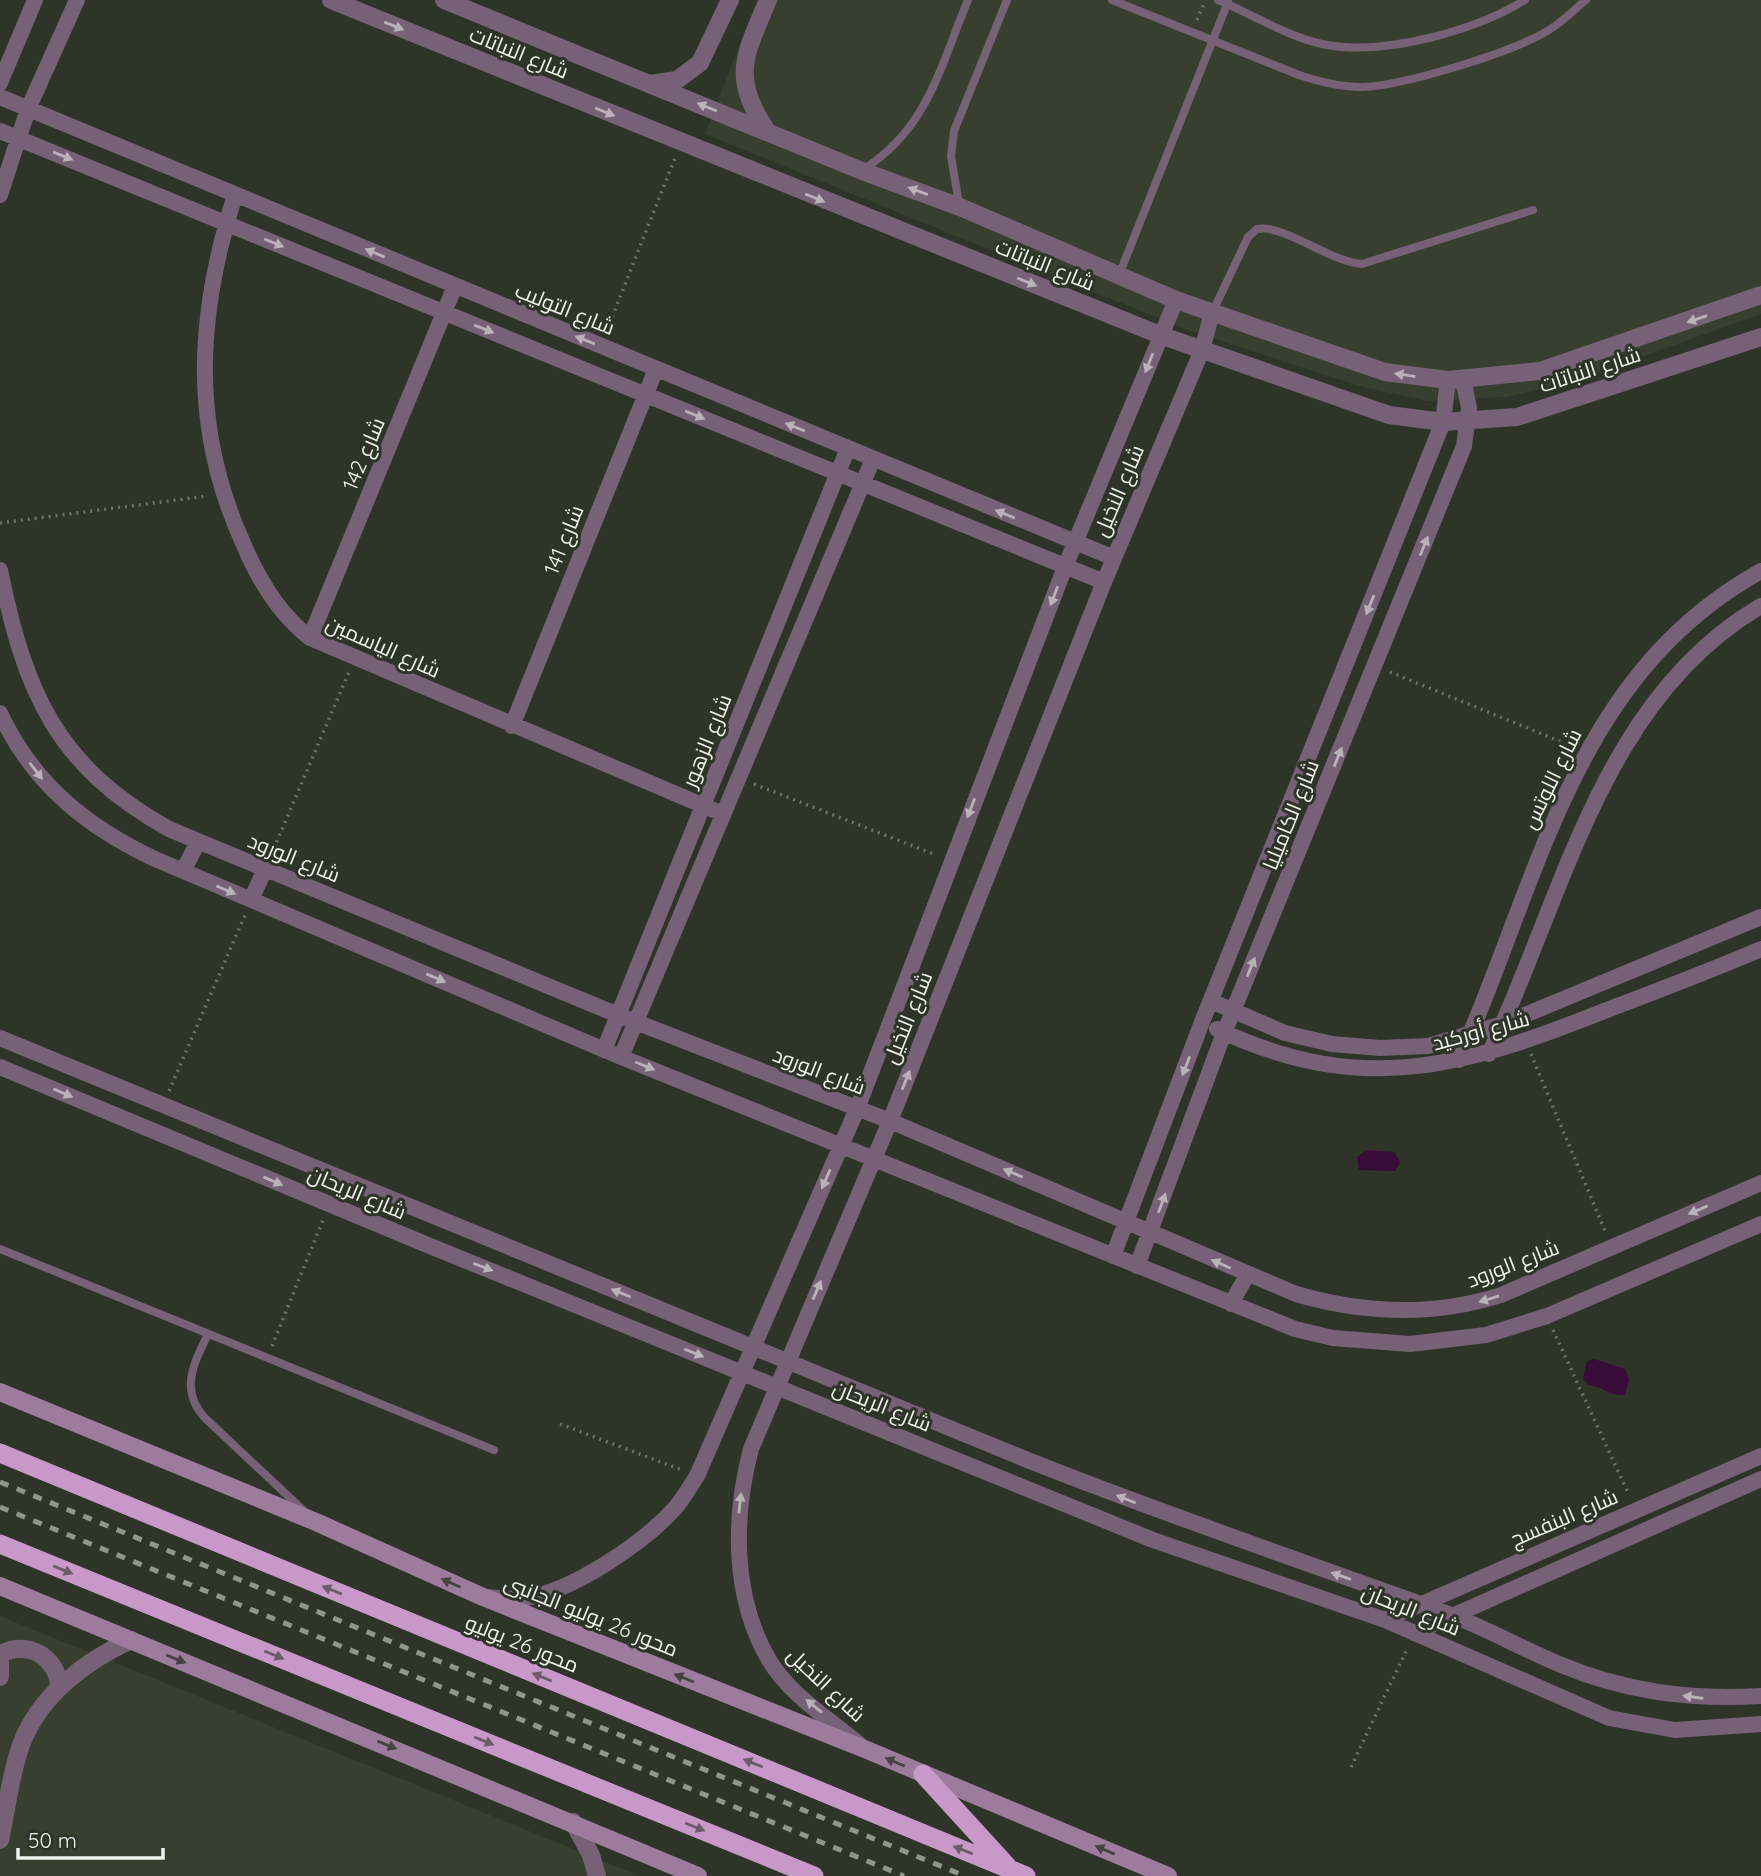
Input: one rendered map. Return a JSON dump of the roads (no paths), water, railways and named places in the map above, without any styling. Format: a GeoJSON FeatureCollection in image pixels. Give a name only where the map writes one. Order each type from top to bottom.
{"type":"FeatureCollection","features":[{"type":"Feature","properties":{"kind":"highway","name":"محور 26 يوليو"},"geometry":{"type":"LineString","coordinates":[[0,1453],[1018,1873]]}},
{"type":"Feature","properties":{"kind":"highway"},"geometry":{"type":"LineString","coordinates":[[0,1544],[814,1876]]}},
{"type":"Feature","properties":{"kind":"highway"},"geometry":{"type":"LineString","coordinates":[[923,1774],[1018,1873]]}},
{"type":"Feature","properties":{"kind":"main road","name":"محور 26 يوليو الجانبى"},"geometry":{"type":"LineString","coordinates":[[0,1392],[316,1522],[483,1597],[867,1750],[1168,1876]]}},
{"type":"Feature","properties":{"kind":"main road"},"geometry":{"type":"LineString","coordinates":[[0,1586],[698,1876]]}},
{"type":"Feature","properties":{"kind":"street"},"geometry":{"type":"LineString","coordinates":[[0,83],[35,0]]}},
{"type":"Feature","properties":{"kind":"street"},"geometry":{"type":"LineString","coordinates":[[0,195],[29,109],[77,0]]}},
{"type":"Feature","properties":{"kind":"street","name":"شارع النباتات"},"geometry":{"type":"LineString","coordinates":[[331,0],[1160,335],[1389,415],[1469,423],[1517,417],[1761,337]]}},
{"type":"Feature","properties":{"kind":"street","name":"شارع النباتات"},"geometry":{"type":"LineString","coordinates":[[444,0],[862,171],[960,207],[1176,300],[1385,372],[1456,379],[1540,371],[1761,295]]}},
{"type":"Feature","properties":{"kind":"street"},"geometry":{"type":"LineString","coordinates":[[649,84],[677,80],[700,63],[730,0]]}},
{"type":"Feature","properties":{"kind":"street"},"geometry":{"type":"LineString","coordinates":[[767,131],[752,109],[744,82],[745,55],[768,0]]}},
{"type":"Feature","properties":{"kind":"street","name":"شارع التوليب"},"geometry":{"type":"LineString","coordinates":[[0,97],[1114,558]]}},
{"type":"Feature","properties":{"kind":"street"},"geometry":{"type":"LineString","coordinates":[[0,131],[1104,582]]}},
{"type":"Feature","properties":{"kind":"street","name":"شارع الياسمين"},"geometry":{"type":"LineString","coordinates":[[235,195],[208,300],[203,374],[211,449],[223,494],[248,555],[291,623],[310,638],[723,814]]}},
{"type":"Feature","properties":{"kind":"street","name":"شارع 142"},"geometry":{"type":"LineString","coordinates":[[310,638],[455,286]]}},
{"type":"Feature","properties":{"kind":"street","name":"شارع النخيل"},"geometry":{"type":"LineString","coordinates":[[483,1597],[526,1598],[568,1583],[608,1563],[644,1537],[677,1506],[697,1476],[857,1109],[1065,567],[1176,300]]}},
{"type":"Feature","properties":{"kind":"street","name":"شارع النخيل"},"geometry":{"type":"LineString","coordinates":[[867,1750],[794,1689],[769,1661],[744,1588],[738,1532],[744,1476],[751,1449],[777,1385],[890,1121],[1104,582],[1202,350],[1212,313]]}},
{"type":"Feature","properties":{"kind":"street","name":"شارع 141"},"geometry":{"type":"LineString","coordinates":[[512,726],[656,369]]}},
{"type":"Feature","properties":{"kind":"street","name":"شارع الكاميليا"},"geometry":{"type":"LineString","coordinates":[[1113,1256],[1202,1022],[1443,422],[1456,379]]}},
{"type":"Feature","properties":{"kind":"street","name":"شارع الكاميليا"},"geometry":{"type":"LineString","coordinates":[[1137,1266],[1224,1033],[1464,446],[1469,423],[1456,379]]}},
{"type":"Feature","properties":{"kind":"street","name":"شارع الزهور"},"geometry":{"type":"LineString","coordinates":[[604,1050],[848,448]]}},
{"type":"Feature","properties":{"kind":"street","name":"شارع الزهور"},"geometry":{"type":"LineString","coordinates":[[621,1057],[873,459]]}},
{"type":"Feature","properties":{"kind":"street","name":"شارع الورود"},"geometry":{"type":"LineString","coordinates":[[0,570],[17,645],[45,713],[68,749],[98,781],[131,808],[198,842],[618,1016],[890,1121],[1247,1275],[1331,1304],[1405,1312],[1442,1309],[1501,1295],[1758,1185]]}},
{"type":"Feature","properties":{"kind":"street","name":"شارع اللوتس"},"geometry":{"type":"LineString","coordinates":[[1459,1060],[1554,818],[1620,695],[1649,659],[1699,611],[1761,571]]}},
{"type":"Feature","properties":{"kind":"street"},"geometry":{"type":"LineString","coordinates":[[1489,1054],[1583,826],[1623,750],[1673,679],[1719,635],[1761,606]]}},
{"type":"Feature","properties":{"kind":"street"},"geometry":{"type":"LineString","coordinates":[[0,713],[11,737],[38,776],[72,810],[112,839],[604,1050],[1295,1329],[1371,1343],[1448,1341],[1486,1335],[1547,1316],[1761,1224]]}},
{"type":"Feature","properties":{"kind":"street"},"geometry":{"type":"LineString","coordinates":[[183,871],[198,842]]}},
{"type":"Feature","properties":{"kind":"street"},"geometry":{"type":"LineString","coordinates":[[251,900],[265,869]]}},
{"type":"Feature","properties":{"kind":"street","name":"شارع أوركيد"},"geometry":{"type":"LineString","coordinates":[[1211,1001],[1285,1033],[1332,1044],[1380,1048],[1428,1046],[1503,1024],[1761,917]]}},
{"type":"Feature","properties":{"kind":"street","name":"شارع أوركيد"},"geometry":{"type":"LineString","coordinates":[[1202,1022],[1276,1054],[1324,1064],[1420,1068],[1489,1054],[1527,1042],[1761,949]]}},
{"type":"Feature","properties":{"kind":"street","name":"شارع الريحان"},"geometry":{"type":"LineString","coordinates":[[0,1038],[1030,1461],[1163,1514],[1452,1615],[1562,1665],[1644,1690],[1705,1699],[1761,1696]]}},
{"type":"Feature","properties":{"kind":"street","name":"شارع الريحان"},"geometry":{"type":"LineString","coordinates":[[0,1067],[1153,1540],[1385,1620],[1609,1718],[1675,1730],[1761,1724]]}},
{"type":"Feature","properties":{"kind":"street"},"geometry":{"type":"LineString","coordinates":[[1758,1185],[1761,1202]]}},
{"type":"Feature","properties":{"kind":"street"},"geometry":{"type":"LineString","coordinates":[[1231,1304],[1247,1275]]}},
{"type":"Feature","properties":{"kind":"street"},"geometry":{"type":"LineString","coordinates":[[1757,1457],[1761,1479]]}},
{"type":"Feature","properties":{"kind":"street","name":"شارع البنفسج"},"geometry":{"type":"LineString","coordinates":[[1385,1620],[1757,1457]]}},
{"type":"Feature","properties":{"kind":"street"},"geometry":{"type":"LineString","coordinates":[[1020,1485],[1030,1461]]}},
{"type":"Feature","properties":{"kind":"street","name":"شارع البنفسج"},"geometry":{"type":"LineString","coordinates":[[1414,1633],[1761,1479]]}},
{"type":"Feature","properties":{"kind":"street"},"geometry":{"type":"LineString","coordinates":[[1153,1540],[1163,1514]]}},
{"type":"Feature","properties":{"kind":"street"},"geometry":{"type":"LineString","coordinates":[[0,1840],[20,1747],[28,1729],[60,1687],[93,1660],[131,1640]]}},
{"type":"Feature","properties":{"kind":"street"},"geometry":{"type":"LineString","coordinates":[[0,1654],[17,1648],[36,1651],[50,1661],[60,1687]]}},
{"type":"Feature","properties":{"kind":"street"},"geometry":{"type":"LineString","coordinates":[[0,1662],[0,1677]]}},
{"type":"Feature","properties":{"kind":"street"},"geometry":{"type":"LineString","coordinates":[[1551,1693],[1562,1665]]}},
{"type":"Feature","properties":{"kind":"street"},"geometry":{"type":"LineString","coordinates":[[573,1822],[591,1854],[597,1876]]}},
{"type":"Feature","properties":{"kind":"lane"},"geometry":{"type":"LineString","coordinates":[[862,171],[903,140],[918,120],[968,0]]}},
{"type":"Feature","properties":{"kind":"lane"},"geometry":{"type":"LineString","coordinates":[[960,207],[952,169],[954,131],[1007,0]]}},
{"type":"Feature","properties":{"kind":"lane"},"geometry":{"type":"LineString","coordinates":[[1003,9],[1012,0]]}},
{"type":"Feature","properties":{"kind":"lane"},"geometry":{"type":"LineString","coordinates":[[1112,0],[1298,75],[1331,85],[1363,87],[1396,82],[1513,48],[1552,28],[1586,0]]}},
{"type":"Feature","properties":{"kind":"lane"},"geometry":{"type":"LineString","coordinates":[[1218,0],[1228,2],[1300,37],[1322,44],[1356,49],[1390,47],[1499,16],[1525,0]]}},
{"type":"Feature","properties":{"kind":"lane"},"geometry":{"type":"LineString","coordinates":[[1119,275],[1228,2]]}},
{"type":"Feature","properties":{"kind":"lane"},"geometry":{"type":"LineString","coordinates":[[1212,313],[1248,237],[1257,229],[1272,230],[1344,261],[1362,264],[1533,210]]}},
{"type":"Feature","properties":{"kind":"lane"},"geometry":{"type":"LineString","coordinates":[[0,1250],[494,1450]]}},
{"type":"Feature","properties":{"kind":"lane"},"geometry":{"type":"LineString","coordinates":[[208,1334],[191,1371],[190,1392],[198,1411],[316,1522]]}},
{"type":"Feature","properties":{"kind":"railway"},"geometry":{"type":"LineString","coordinates":[[0,1482],[965,1876]]}},
{"type":"Feature","properties":{"kind":"railway"},"geometry":{"type":"LineString","coordinates":[[0,1507],[904,1876]]}}]}
